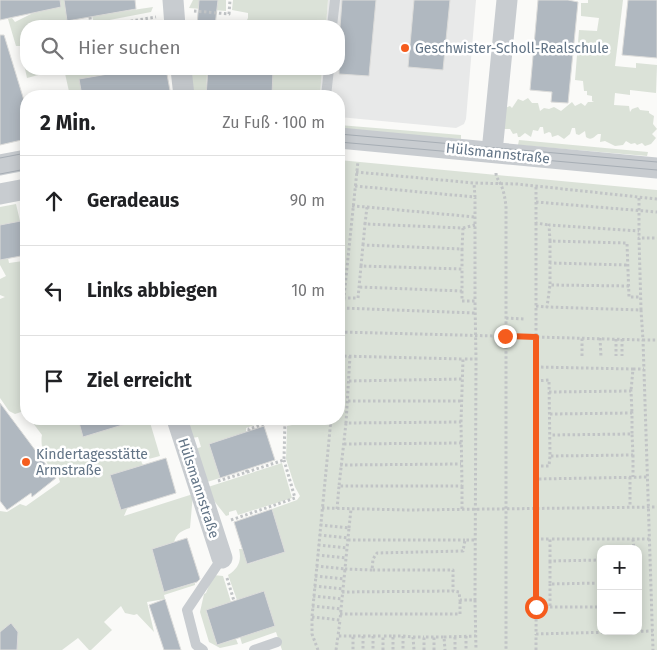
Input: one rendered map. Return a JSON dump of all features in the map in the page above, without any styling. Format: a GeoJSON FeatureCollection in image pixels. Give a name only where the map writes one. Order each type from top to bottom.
{"type":"FeatureCollection","features":[{"type":"Feature","properties":{"kind":"street"},"geometry":{"type":"LineString","coordinates":[[495,153],[507,0]]}},
{"type":"Feature","properties":{"kind":"street"},"geometry":{"type":"LineString","coordinates":[[182,75],[183,90]]}},
{"type":"Feature","properties":{"kind":"street","name":"Hülsmannstraße"},"geometry":{"type":"LineString","coordinates":[[345,139],[657,168]]}},
{"type":"Feature","properties":{"kind":"street"},"geometry":{"type":"LineString","coordinates":[[0,165],[20,161]]}},
{"type":"Feature","properties":{"kind":"street"},"geometry":{"type":"LineString","coordinates":[[0,194],[20,190]]}},
{"type":"Feature","properties":{"kind":"street","name":"Hülsmannstraße"},"geometry":{"type":"LineString","coordinates":[[179,425],[222,558]]}},
{"type":"Feature","properties":{"kind":"lane"},"geometry":{"type":"LineString","coordinates":[[333,20],[335,0]]}},
{"type":"Feature","properties":{"kind":"lane"},"geometry":{"type":"LineString","coordinates":[[326,90],[328,75]]}},
{"type":"Feature","properties":{"kind":"lane"},"geometry":{"type":"LineString","coordinates":[[203,650],[196,645],[187,610],[222,558]]}},
{"type":"Feature","properties":{"kind":"lane"},"geometry":{"type":"LineString","coordinates":[[254,650],[277,642]]}},
{"type":"Feature","properties":{"kind":"path"},"geometry":{"type":"LineString","coordinates":[[134,20],[188,11],[229,14],[230,0]]}},
{"type":"Feature","properties":{"kind":"path"},"geometry":{"type":"LineString","coordinates":[[345,278],[360,140]]}},
{"type":"Feature","properties":{"kind":"path"},"geometry":{"type":"LineString","coordinates":[[495,153],[496,176],[500,183],[506,206],[506,650]]}},
{"type":"Feature","properties":{"kind":"path"},"geometry":{"type":"LineString","coordinates":[[356,172],[474,183],[500,183],[657,199]]}},
{"type":"Feature","properties":{"kind":"path"},"geometry":{"type":"LineString","coordinates":[[474,183],[474,301],[476,335],[474,540],[476,650]]}},
{"type":"Feature","properties":{"kind":"path"},"geometry":{"type":"LineString","coordinates":[[355,186],[475,197]]}},
{"type":"Feature","properties":{"kind":"path"},"geometry":{"type":"LineString","coordinates":[[536,188],[536,650]]}},
{"type":"Feature","properties":{"kind":"path"},"geometry":{"type":"LineString","coordinates":[[639,198],[654,650]]}},
{"type":"Feature","properties":{"kind":"path"},"geometry":{"type":"LineString","coordinates":[[536,202],[657,212]]}},
{"type":"Feature","properties":{"kind":"path"},"geometry":{"type":"LineString","coordinates":[[352,206],[475,217]]}},
{"type":"Feature","properties":{"kind":"path"},"geometry":{"type":"LineString","coordinates":[[345,298],[358,298],[367,207]]}},
{"type":"Feature","properties":{"kind":"path"},"geometry":{"type":"LineString","coordinates":[[365,224],[463,228],[475,225]]}},
{"type":"Feature","properties":{"kind":"path"},"geometry":{"type":"LineString","coordinates":[[536,224],[639,231]]}},
{"type":"Feature","properties":{"kind":"path"},"geometry":{"type":"LineString","coordinates":[[547,307],[550,285],[549,225]]}},
{"type":"Feature","properties":{"kind":"path"},"geometry":{"type":"LineString","coordinates":[[463,228],[462,301],[474,301]]}},
{"type":"Feature","properties":{"kind":"path"},"geometry":{"type":"LineString","coordinates":[[639,238],[657,238]]}},
{"type":"Feature","properties":{"kind":"path"},"geometry":{"type":"LineString","coordinates":[[550,241],[627,243],[629,297],[641,297]]}},
{"type":"Feature","properties":{"kind":"path"},"geometry":{"type":"LineString","coordinates":[[363,245],[462,249]]}},
{"type":"Feature","properties":{"kind":"path"},"geometry":{"type":"LineString","coordinates":[[550,263],[628,265]]}},
{"type":"Feature","properties":{"kind":"path"},"geometry":{"type":"LineString","coordinates":[[361,266],[462,269]]}},
{"type":"Feature","properties":{"kind":"path"},"geometry":{"type":"LineString","coordinates":[[550,285],[629,286]]}},
{"type":"Feature","properties":{"kind":"path"},"geometry":{"type":"LineString","coordinates":[[359,288],[462,291]]}},
{"type":"Feature","properties":{"kind":"path"},"geometry":{"type":"LineString","coordinates":[[536,306],[642,310]]}},
{"type":"Feature","properties":{"kind":"path"},"geometry":{"type":"LineString","coordinates":[[345,308],[475,313]]}},
{"type":"Feature","properties":{"kind":"path"},"geometry":{"type":"LineString","coordinates":[[506,318],[524,319]]}},
{"type":"Feature","properties":{"kind":"path"},"geometry":{"type":"LineString","coordinates":[[345,332],[657,340]]}},
{"type":"Feature","properties":{"kind":"path"},"geometry":{"type":"LineString","coordinates":[[582,338],[582,356]]}},
{"type":"Feature","properties":{"kind":"path"},"geometry":{"type":"LineString","coordinates":[[600,338],[601,357]]}},
{"type":"Feature","properties":{"kind":"path"},"geometry":{"type":"LineString","coordinates":[[616,339],[616,356]]}},
{"type":"Feature","properties":{"kind":"path"},"geometry":{"type":"LineString","coordinates":[[622,339],[622,356]]}},
{"type":"Feature","properties":{"kind":"path"},"geometry":{"type":"LineString","coordinates":[[345,356],[476,359]]}},
{"type":"Feature","properties":{"kind":"path"},"geometry":{"type":"LineString","coordinates":[[337,509],[340,465],[346,423],[350,356]]}},
{"type":"Feature","properties":{"kind":"path"},"geometry":{"type":"LineString","coordinates":[[462,509],[461,422],[463,359]]}},
{"type":"Feature","properties":{"kind":"path"},"geometry":{"type":"LineString","coordinates":[[536,367],[644,368]]}},
{"type":"Feature","properties":{"kind":"path"},"geometry":{"type":"LineString","coordinates":[[630,507],[633,455],[631,391],[633,369]]}},
{"type":"Feature","properties":{"kind":"path"},"geometry":{"type":"LineString","coordinates":[[349,381],[463,379]]}},
{"type":"Feature","properties":{"kind":"path"},"geometry":{"type":"LineString","coordinates":[[536,381],[549,380],[550,414],[549,466],[536,466]]}},
{"type":"Feature","properties":{"kind":"path"},"geometry":{"type":"LineString","coordinates":[[549,392],[631,391]]}},
{"type":"Feature","properties":{"kind":"path"},"geometry":{"type":"LineString","coordinates":[[347,401],[462,401]]}},
{"type":"Feature","properties":{"kind":"path"},"geometry":{"type":"LineString","coordinates":[[550,414],[632,413]]}},
{"type":"Feature","properties":{"kind":"path"},"geometry":{"type":"LineString","coordinates":[[346,423],[461,422]]}},
{"type":"Feature","properties":{"kind":"path"},"geometry":{"type":"LineString","coordinates":[[249,431],[248,428],[258,425]]}},
{"type":"Feature","properties":{"kind":"path"},"geometry":{"type":"LineString","coordinates":[[212,526],[295,498],[284,460],[284,425]]}},
{"type":"Feature","properties":{"kind":"path"},"geometry":{"type":"LineString","coordinates":[[318,650],[312,634],[312,606],[330,425]]}},
{"type":"Feature","properties":{"kind":"path"},"geometry":{"type":"LineString","coordinates":[[550,435],[632,434]]}},
{"type":"Feature","properties":{"kind":"path"},"geometry":{"type":"LineString","coordinates":[[344,444],[462,443]]}},
{"type":"Feature","properties":{"kind":"path"},"geometry":{"type":"LineString","coordinates":[[550,456],[633,455]]}},
{"type":"Feature","properties":{"kind":"path"},"geometry":{"type":"LineString","coordinates":[[209,484],[246,470],[284,460]]}},
{"type":"Feature","properties":{"kind":"path"},"geometry":{"type":"LineString","coordinates":[[340,465],[462,464]]}},
{"type":"Feature","properties":{"kind":"path"},"geometry":{"type":"LineString","coordinates":[[537,478],[648,477]]}},
{"type":"Feature","properties":{"kind":"path"},"geometry":{"type":"LineString","coordinates":[[339,486],[462,486]]}},
{"type":"Feature","properties":{"kind":"path"},"geometry":{"type":"LineString","coordinates":[[322,508],[351,510],[657,507]]}},
{"type":"Feature","properties":{"kind":"path"},"geometry":{"type":"LineString","coordinates":[[336,650],[351,510]]}},
{"type":"Feature","properties":{"kind":"path"},"geometry":{"type":"LineString","coordinates":[[320,525],[349,528]]}},
{"type":"Feature","properties":{"kind":"path"},"geometry":{"type":"LineString","coordinates":[[319,535],[348,539],[474,540]]}},
{"type":"Feature","properties":{"kind":"path"},"geometry":{"type":"LineString","coordinates":[[536,539],[650,539]]}},
{"type":"Feature","properties":{"kind":"path"},"geometry":{"type":"LineString","coordinates":[[550,539],[550,607]]}},
{"type":"Feature","properties":{"kind":"path"},"geometry":{"type":"LineString","coordinates":[[634,539],[634,545]]}},
{"type":"Feature","properties":{"kind":"path"},"geometry":{"type":"LineString","coordinates":[[372,570],[373,559],[377,553],[463,552],[466,540]]}},
{"type":"Feature","properties":{"kind":"path"},"geometry":{"type":"LineString","coordinates":[[318,545],[347,548]]}},
{"type":"Feature","properties":{"kind":"path"},"geometry":{"type":"LineString","coordinates":[[317,555],[346,558]]}},
{"type":"Feature","properties":{"kind":"path"},"geometry":{"type":"LineString","coordinates":[[550,561],[597,560]]}},
{"type":"Feature","properties":{"kind":"path"},"geometry":{"type":"LineString","coordinates":[[316,566],[372,570],[453,570],[453,591]]}},
{"type":"Feature","properties":{"kind":"path"},"geometry":{"type":"LineString","coordinates":[[315,576],[344,579]]}},
{"type":"Feature","properties":{"kind":"path"},"geometry":{"type":"LineString","coordinates":[[550,584],[597,584]]}},
{"type":"Feature","properties":{"kind":"path"},"geometry":{"type":"LineString","coordinates":[[314,586],[343,590],[459,592],[460,614],[340,614]]}},
{"type":"Feature","properties":{"kind":"path"},"geometry":{"type":"LineString","coordinates":[[313,596],[342,599]]}},
{"type":"Feature","properties":{"kind":"path"},"geometry":{"type":"LineString","coordinates":[[460,600],[475,600]]}},
{"type":"Feature","properties":{"kind":"path"},"geometry":{"type":"LineString","coordinates":[[312,606],[341,609]]}},
{"type":"Feature","properties":{"kind":"path"},"geometry":{"type":"LineString","coordinates":[[536,607],[597,607]]}},
{"type":"Feature","properties":{"kind":"path"},"geometry":{"type":"LineString","coordinates":[[312,616],[340,620]]}},
{"type":"Feature","properties":{"kind":"path"},"geometry":{"type":"LineString","coordinates":[[536,634],[653,631]]}},
{"type":"Feature","properties":{"kind":"path"},"geometry":{"type":"LineString","coordinates":[[338,636],[476,636]]}},
{"type":"Feature","properties":{"kind":"path"},"geometry":{"type":"LineString","coordinates":[[353,636],[353,650]]}},
{"type":"Feature","properties":{"kind":"path"},"geometry":{"type":"LineString","coordinates":[[363,636],[363,650]]}},
{"type":"Feature","properties":{"kind":"path"},"geometry":{"type":"LineString","coordinates":[[373,636],[373,650]]}},
{"type":"Feature","properties":{"kind":"path"},"geometry":{"type":"LineString","coordinates":[[383,636],[383,650]]}},
{"type":"Feature","properties":{"kind":"path"},"geometry":{"type":"LineString","coordinates":[[393,636],[393,650]]}},
{"type":"Feature","properties":{"kind":"path"},"geometry":{"type":"LineString","coordinates":[[403,636],[404,650]]}},
{"type":"Feature","properties":{"kind":"path"},"geometry":{"type":"LineString","coordinates":[[413,636],[414,650]]}},
{"type":"Feature","properties":{"kind":"path"},"geometry":{"type":"LineString","coordinates":[[466,636],[466,650]]}},
{"type":"Feature","properties":{"kind":"path"},"geometry":{"type":"LineString","coordinates":[[424,637],[424,650]]}},
{"type":"Feature","properties":{"kind":"path"},"geometry":{"type":"LineString","coordinates":[[434,637],[434,650]]}},
{"type":"Feature","properties":{"kind":"path"},"geometry":{"type":"LineString","coordinates":[[444,637],[445,650]]}},
{"type":"Feature","properties":{"kind":"path"},"geometry":{"type":"LineString","coordinates":[[455,637],[455,650]]}},
{"type":"Feature","properties":{"kind":"shaded area"},"geometry":{"type":"Polygon","coordinates":[[[30,0],[64,0],[67,20],[20,20],[20,46],[16,46],[8,19],[12,18],[15,22],[33,13],[30,0]]]}},
{"type":"Feature","properties":{"kind":"shaded area"},"geometry":{"type":"Polygon","coordinates":[[[193,0],[226,0],[226,11],[189,8],[193,0]]]}},
{"type":"Feature","properties":{"kind":"shaded area"},"geometry":{"type":"Polygon","coordinates":[[[233,0],[328,0],[326,20],[247,20],[248,13],[232,10],[233,0]]]}},
{"type":"Feature","properties":{"kind":"shaded area","name":"Geschwister-Scholl-Realschule"},"geometry":{"type":"Polygon","coordinates":[[[328,0],[476,0],[466,119],[464,124],[456,128],[345,118],[345,90],[320,90],[322,75],[345,75],[345,20],[326,20],[328,0]]]}},
{"type":"Feature","properties":{"kind":"shaded area"},"geometry":{"type":"Polygon","coordinates":[[[588,0],[623,0],[615,66],[636,68],[636,63],[657,65],[656,93],[630,90],[630,95],[615,93],[614,105],[629,106],[630,112],[638,107],[640,110],[649,111],[654,116],[653,124],[657,129],[652,134],[656,138],[651,144],[645,146],[642,143],[637,145],[626,141],[623,145],[615,146],[605,141],[600,142],[601,134],[589,139],[586,137],[585,131],[579,135],[576,134],[575,128],[572,128],[570,134],[564,139],[558,135],[552,137],[549,132],[544,134],[543,127],[540,127],[538,131],[533,130],[531,137],[525,133],[518,137],[517,133],[513,134],[510,129],[504,129],[505,108],[510,106],[512,108],[518,99],[523,101],[528,98],[532,103],[538,103],[540,111],[544,108],[554,107],[561,111],[572,102],[575,106],[581,103],[585,106],[588,102],[594,102],[592,101],[592,96],[587,95],[587,91],[584,91],[583,81],[575,80],[579,30],[597,31],[599,18],[581,16],[581,3],[588,3],[588,0]]]}},
{"type":"Feature","properties":{"kind":"shaded area"},"geometry":{"type":"Polygon","coordinates":[[[153,7],[151,12],[110,20],[93,20],[92,16],[153,7]]]}},
{"type":"Feature","properties":{"kind":"shaded area"},"geometry":{"type":"Polygon","coordinates":[[[26,75],[38,75],[27,78],[26,75]]]}},
{"type":"Feature","properties":{"kind":"shaded area"},"geometry":{"type":"Polygon","coordinates":[[[65,75],[103,75],[80,79],[81,90],[69,90],[65,75]]]}},
{"type":"Feature","properties":{"kind":"shaded area"},"geometry":{"type":"Polygon","coordinates":[[[190,75],[207,75],[206,90],[193,90],[190,75]]]}},
{"type":"Feature","properties":{"kind":"shaded area"},"geometry":{"type":"Polygon","coordinates":[[[273,75],[322,75],[320,90],[272,90],[273,75]]]}},
{"type":"Feature","properties":{"kind":"shaded area"},"geometry":{"type":"Polygon","coordinates":[[[345,125],[461,135],[461,139],[345,129],[345,125]]]}},
{"type":"Feature","properties":{"kind":"shaded area"},"geometry":{"type":"Polygon","coordinates":[[[519,140],[648,152],[647,156],[518,145],[519,140]]]}},
{"type":"Feature","properties":{"kind":"shaded area"},"geometry":{"type":"Polygon","coordinates":[[[345,161],[657,190],[657,650],[282,650],[276,632],[242,644],[240,637],[275,626],[264,592],[237,600],[228,575],[238,564],[240,557],[239,549],[243,549],[248,564],[285,552],[272,509],[297,500],[300,496],[286,459],[287,426],[345,425],[345,161]]]}},
{"type":"Feature","properties":{"kind":"shaded area"},"geometry":{"type":"Polygon","coordinates":[[[16,204],[20,221],[2,225],[9,263],[20,261],[20,412],[15,414],[9,411],[0,398],[0,299],[5,297],[0,295],[0,279],[6,276],[0,265],[0,207],[16,204]]]}},
{"type":"Feature","properties":{"kind":"shaded area"},"geometry":{"type":"Polygon","coordinates":[[[34,425],[151,425],[160,456],[141,461],[143,465],[111,475],[120,507],[127,509],[124,516],[193,494],[190,528],[176,536],[174,542],[152,549],[164,592],[195,583],[195,585],[164,595],[165,599],[147,602],[154,632],[137,614],[125,613],[121,606],[104,622],[112,630],[91,650],[78,638],[62,650],[0,650],[0,511],[7,512],[20,504],[26,506],[60,482],[57,474],[46,460],[42,447],[42,435],[34,425]]]}},
{"type":"Feature","properties":{"kind":"shaded area"},"geometry":{"type":"Polygon","coordinates":[[[188,425],[255,425],[246,428],[246,432],[209,444],[220,478],[207,482],[195,449],[201,447],[198,437],[192,438],[188,425]]]}},
{"type":"Feature","properties":{"kind":"shaded area"},"geometry":{"type":"Polygon","coordinates":[[[282,463],[292,498],[238,515],[236,510],[229,512],[229,515],[226,516],[211,497],[208,487],[282,463]]]}},
{"type":"Feature","properties":{"kind":"shaded area"},"geometry":{"type":"Polygon","coordinates":[[[213,575],[223,576],[231,602],[206,611],[217,645],[236,639],[238,644],[220,648],[209,642],[200,612],[204,594],[213,575]]]}},
{"type":"Feature","properties":{"kind":"building"},"geometry":{"type":"Polygon","coordinates":[[[0,0],[60,0],[61,7],[0,20],[0,0]]]}},
{"type":"Feature","properties":{"kind":"building"},"geometry":{"type":"Polygon","coordinates":[[[64,0],[135,0],[136,9],[67,20],[64,0]]]}},
{"type":"Feature","properties":{"kind":"building"},"geometry":{"type":"Polygon","coordinates":[[[199,0],[218,0],[216,20],[197,20],[199,0]]]}},
{"type":"Feature","properties":{"kind":"building"},"geometry":{"type":"Polygon","coordinates":[[[342,0],[376,0],[369,76],[345,74],[345,20],[341,20],[342,0]]]}},
{"type":"Feature","properties":{"kind":"building"},"geometry":{"type":"Polygon","coordinates":[[[414,0],[450,0],[443,70],[408,67],[414,0]]]}},
{"type":"Feature","properties":{"kind":"building"},"geometry":{"type":"Polygon","coordinates":[[[538,0],[578,2],[568,103],[551,102],[552,92],[530,90],[538,0]]]}},
{"type":"Feature","properties":{"kind":"building"},"geometry":{"type":"Polygon","coordinates":[[[628,0],[657,0],[657,58],[622,55],[628,0]]]}},
{"type":"Feature","properties":{"kind":"building"},"geometry":{"type":"Polygon","coordinates":[[[0,35],[4,35],[21,90],[20,140],[0,145],[0,35]]]}},
{"type":"Feature","properties":{"kind":"building"},"geometry":{"type":"Polygon","coordinates":[[[102,75],[167,75],[170,90],[81,90],[79,79],[102,75]]]}},
{"type":"Feature","properties":{"kind":"building"},"geometry":{"type":"Polygon","coordinates":[[[208,75],[273,75],[272,90],[206,90],[208,75]]]}},
{"type":"Feature","properties":{"kind":"building"},"geometry":{"type":"Polygon","coordinates":[[[20,221],[20,256],[0,260],[0,225],[20,221]]]}},
{"type":"Feature","properties":{"kind":"building","name":"Kindertagesstätte Armstraße"},"geometry":{"type":"Polygon","coordinates":[[[0,403],[56,478],[32,497],[31,493],[7,510],[0,501],[0,403]]]}},
{"type":"Feature","properties":{"kind":"building"},"geometry":{"type":"Polygon","coordinates":[[[80,425],[122,425],[83,437],[80,425]]]}},
{"type":"Feature","properties":{"kind":"building"},"geometry":{"type":"Polygon","coordinates":[[[264,426],[275,460],[220,478],[209,444],[264,426]]]}},
{"type":"Feature","properties":{"kind":"building"},"geometry":{"type":"Polygon","coordinates":[[[166,458],[176,493],[121,510],[110,475],[166,458]]]}},
{"type":"Feature","properties":{"kind":"building"},"geometry":{"type":"Polygon","coordinates":[[[272,509],[285,552],[247,564],[234,522],[272,509]]]}},
{"type":"Feature","properties":{"kind":"building"},"geometry":{"type":"Polygon","coordinates":[[[187,538],[200,579],[197,582],[164,592],[152,549],[187,538]]]}},
{"type":"Feature","properties":{"kind":"building"},"geometry":{"type":"Polygon","coordinates":[[[264,591],[275,626],[217,645],[206,610],[264,591]]]}},
{"type":"Feature","properties":{"kind":"building"},"geometry":{"type":"Polygon","coordinates":[[[165,599],[181,650],[164,650],[149,605],[165,599]]]}},
{"type":"Feature","properties":{"kind":"building"},"geometry":{"type":"Polygon","coordinates":[[[11,623],[18,632],[17,650],[0,650],[0,632],[11,623]]]}},
{"type":"Feature","properties":{"kind":"tram line"},"geometry":{"type":"LineString","coordinates":[[345,135],[657,162]]}},
{"type":"Feature","properties":{"kind":"tram line"},"geometry":{"type":"LineString","coordinates":[[345,143],[657,170]]}},
{"type":"Feature","properties":{"kind":"tram line"},"geometry":{"type":"LineString","coordinates":[[0,158],[20,154]]}},
{"type":"Feature","properties":{"kind":"tram line"},"geometry":{"type":"LineString","coordinates":[[0,174],[20,170]]}},
{"type":"Feature","properties":{"kind":"place","name":"Geschwister-Scholl-Realschule"},"geometry":{"type":"Point","coordinates":[405,48]}},
{"type":"Feature","properties":{"kind":"place","name":"Kindertagesstätte Armstraße"},"geometry":{"type":"Point","coordinates":[26,462]}},
{"type":"Feature","properties":{"kind":"route"},"geometry":{"type":"LineString","coordinates":[[505,336],[536,337],[536,607]]}}]}
